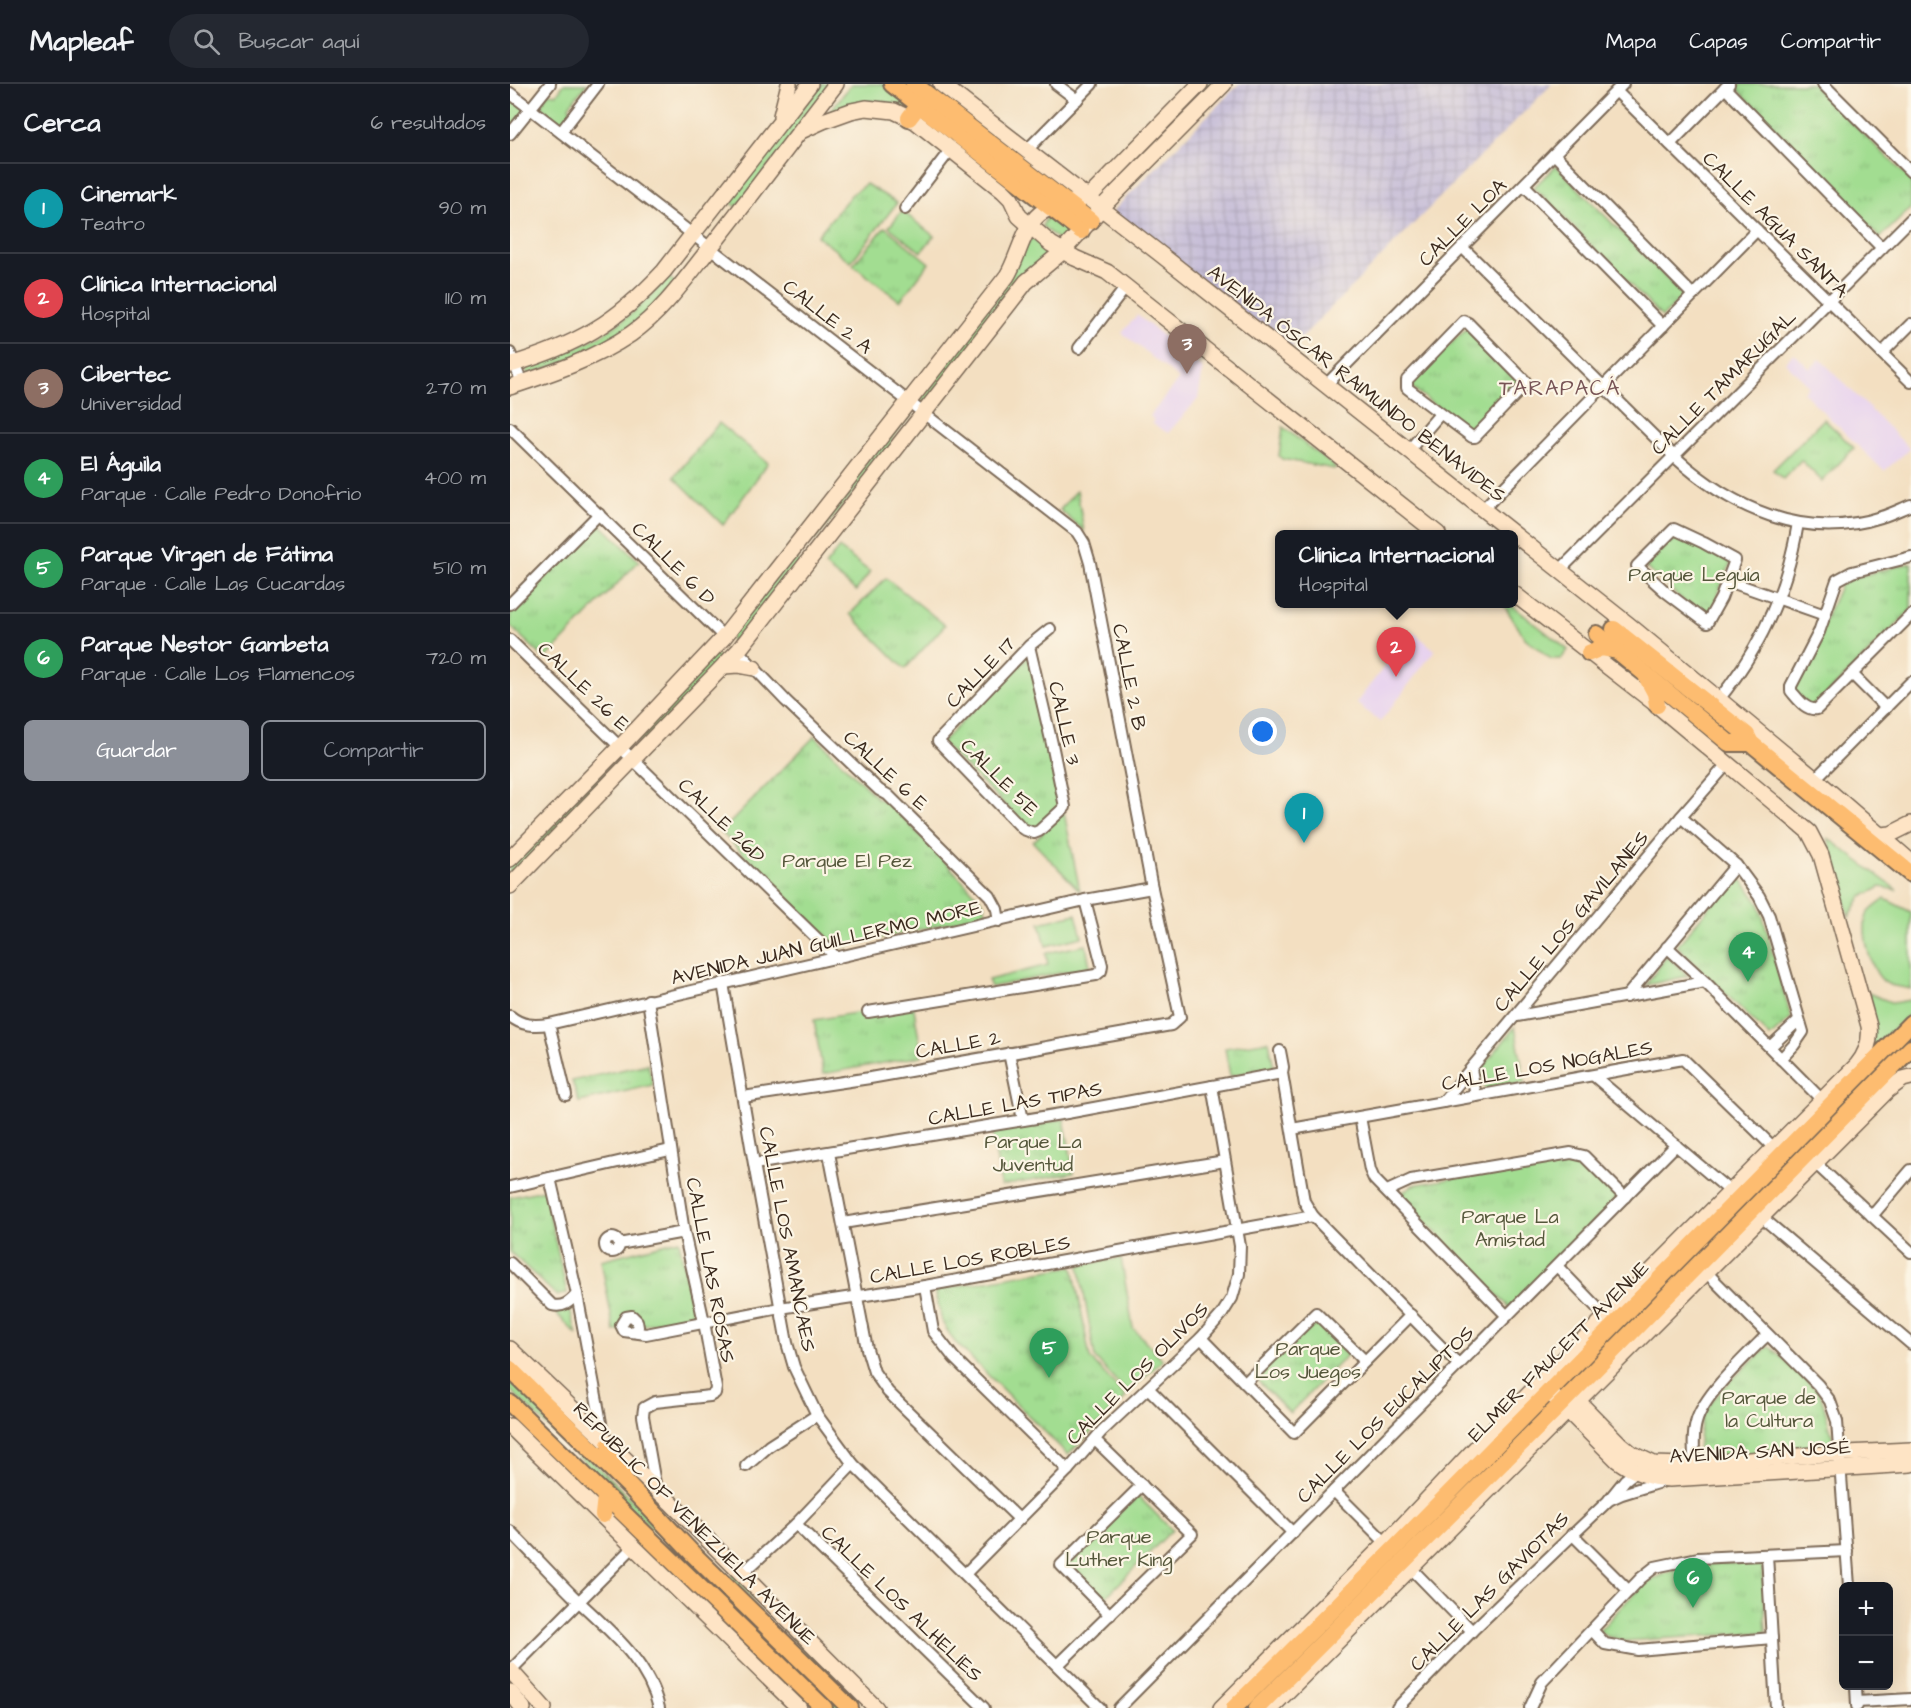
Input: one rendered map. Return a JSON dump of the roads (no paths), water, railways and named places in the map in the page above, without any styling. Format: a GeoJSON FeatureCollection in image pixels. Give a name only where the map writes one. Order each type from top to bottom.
{"type":"FeatureCollection","features":[{"type":"Feature","properties":{"kind":"main road"},"geometry":{"type":"LineString","coordinates":[[777,124],[789,84]]}},
{"type":"Feature","properties":{"kind":"main road"},"geometry":{"type":"LineString","coordinates":[[511,361],[549,352],[580,339],[612,320],[648,289],[694,234],[810,84]]}},
{"type":"Feature","properties":{"kind":"main road"},"geometry":{"type":"LineString","coordinates":[[516,385],[552,374],[591,357],[633,332],[673,296],[836,84]]}},
{"type":"Feature","properties":{"kind":"main road","name":"AVENIDA ÓSCAR RAIMUNDO BENAVIDES"},"geometry":{"type":"LineString","coordinates":[[892,84],[914,111],[951,149],[1004,191],[1024,221],[1062,252],[1104,270],[1433,530]]}},
{"type":"Feature","properties":{"kind":"main road","name":"AVENIDA ÓSCAR RAIMUNDO BENAVIDES"},"geometry":{"type":"LineString","coordinates":[[914,84],[1069,204],[1326,385],[1510,530]]}},
{"type":"Feature","properties":{"kind":"main road","name":"AVENIDA ÓSCAR RAIMUNDO BENAVIDES"},"geometry":{"type":"LineString","coordinates":[[941,84],[1087,197],[1091,220]]}},
{"type":"Feature","properties":{"kind":"main road"},"geometry":{"type":"LineString","coordinates":[[510,859],[722,640],[1007,276],[1018,257],[1024,221],[1052,208],[1087,197],[1200,84]]}},
{"type":"Feature","properties":{"kind":"main road"},"geometry":{"type":"LineString","coordinates":[[510,886],[732,657],[1020,290],[1062,252],[1224,84]]}},
{"type":"Feature","properties":{"kind":"main road","name":"AVENIDA ÓSCAR RAIMUNDO BENAVIDES"},"geometry":{"type":"LineString","coordinates":[[801,131],[833,116],[860,109],[914,111],[1052,208],[1091,220]]}},
{"type":"Feature","properties":{"kind":"main road"},"geometry":{"type":"LineString","coordinates":[[1136,149],[1148,161]]}},
{"type":"Feature","properties":{"kind":"main road"},"geometry":{"type":"LineString","coordinates":[[1041,270],[1065,263],[1086,263]]}},
{"type":"Feature","properties":{"kind":"main road","name":"AVENIDA ÓSCAR RAIMUNDO BENAVIDES"},"geometry":{"type":"LineString","coordinates":[[1518,537],[1679,666],[1711,709],[1745,739],[1815,779],[1911,862]]}},
{"type":"Feature","properties":{"kind":"main road"},"geometry":{"type":"LineString","coordinates":[[800,540],[815,552]]}},
{"type":"Feature","properties":{"kind":"main road"},"geometry":{"type":"LineString","coordinates":[[1518,597],[1731,766],[1745,739]]}},
{"type":"Feature","properties":{"kind":"main road","name":"AVENIDA ÓSCAR RAIMUNDO BENAVIDES"},"geometry":{"type":"LineString","coordinates":[[1614,629],[1650,668]]}},
{"type":"Feature","properties":{"kind":"main road","name":"AVENIDA ÓSCAR RAIMUNDO BENAVIDES"},"geometry":{"type":"LineString","coordinates":[[1597,634],[1623,656],[1650,668],[1711,709],[1911,874]]}},
{"type":"Feature","properties":{"kind":"main road"},"geometry":{"type":"LineString","coordinates":[[722,640],[738,665],[754,669]]}},
{"type":"Feature","properties":{"kind":"main road"},"geometry":{"type":"LineString","coordinates":[[1589,653],[1596,649],[1609,649],[1623,656]]}},
{"type":"Feature","properties":{"kind":"main road"},"geometry":{"type":"LineString","coordinates":[[1657,705],[1650,668],[1679,666]]}},
{"type":"Feature","properties":{"kind":"main road","name":"ELMER FAUCETT AVENUE"},"geometry":{"type":"LineString","coordinates":[[1221,1708],[1569,1403],[1706,1272],[1746,1204],[1774,1148],[1861,1060],[1869,1043],[1869,1026],[1821,855],[1815,841],[1804,826],[1731,766]]}},
{"type":"Feature","properties":{"kind":"main road"},"geometry":{"type":"LineString","coordinates":[[1881,835],[1891,834],[1911,824]]}},
{"type":"Feature","properties":{"kind":"main road","name":"ELMER FAUCETT AVENUE"},"geometry":{"type":"LineString","coordinates":[[1569,1403],[1911,1023]]}},
{"type":"Feature","properties":{"kind":"main road","name":"ELMER FAUCETT AVENUE"},"geometry":{"type":"LineString","coordinates":[[1267,1707],[1606,1317],[1746,1204],[1911,1048]]}},
{"type":"Feature","properties":{"kind":"main road"},"geometry":{"type":"LineString","coordinates":[[1746,1204],[1779,1198],[1888,1090],[1903,1079],[1911,1077]]}},
{"type":"Feature","properties":{"kind":"main road","name":"ELMER FAUCETT AVENUE"},"geometry":{"type":"LineString","coordinates":[[1549,1382],[1720,1218],[1746,1204]]}},
{"type":"Feature","properties":{"kind":"main road"},"geometry":{"type":"LineString","coordinates":[[510,1349],[656,1489],[876,1708]]}},
{"type":"Feature","properties":{"kind":"main road","name":"REPUBLIC OF VENEZUELA AVENUE"},"geometry":{"type":"LineString","coordinates":[[510,1369],[850,1708]]}},
{"type":"Feature","properties":{"kind":"main road","name":"AVENIDA SAN JOSÉ"},"geometry":{"type":"LineString","coordinates":[[1549,1382],[1617,1460],[1634,1472],[1669,1479],[1695,1470]]}},
{"type":"Feature","properties":{"kind":"main road","name":"REPUBLIC OF VENEZUELA AVENUE"},"geometry":{"type":"LineString","coordinates":[[510,1403],[824,1708]]}},
{"type":"Feature","properties":{"kind":"main road","name":"AVENIDA SAN JOSÉ"},"geometry":{"type":"LineString","coordinates":[[1569,1403],[1630,1453],[1654,1464],[1695,1470],[1840,1460],[1911,1450]]}},
{"type":"Feature","properties":{"kind":"main road"},"geometry":{"type":"LineString","coordinates":[[555,1413],[581,1419]]}},
{"type":"Feature","properties":{"kind":"main road"},"geometry":{"type":"LineString","coordinates":[[510,1426],[799,1708]]}},
{"type":"Feature","properties":{"kind":"main road"},"geometry":{"type":"LineString","coordinates":[[606,1442],[629,1486]]}},
{"type":"Feature","properties":{"kind":"main road","name":"AVENIDA SAN JOSÉ"},"geometry":{"type":"LineString","coordinates":[[1840,1460],[1911,1464]]}},
{"type":"Feature","properties":{"kind":"main road"},"geometry":{"type":"LineString","coordinates":[[605,1497],[605,1517]]}},
{"type":"Feature","properties":{"kind":"main road"},"geometry":{"type":"LineString","coordinates":[[605,1517],[628,1518]]}},
{"type":"Feature","properties":{"kind":"main road","name":"ELMER FAUCETT AVENUE"},"geometry":{"type":"LineString","coordinates":[[1234,1708],[1398,1555]]}},
{"type":"Feature","properties":{"kind":"main road"},"geometry":{"type":"LineString","coordinates":[[510,1670],[544,1708]]}},
{"type":"Feature","properties":{"kind":"main road"},"geometry":{"type":"LineString","coordinates":[[510,1692],[523,1708]]}},
{"type":"Feature","properties":{"kind":"street"},"geometry":{"type":"LineString","coordinates":[[510,134],[550,84]]}},
{"type":"Feature","properties":{"kind":"street"},"geometry":{"type":"LineString","coordinates":[[561,132],[598,84]]}},
{"type":"Feature","properties":{"kind":"street"},"geometry":{"type":"LineString","coordinates":[[1056,84],[1077,100]]}},
{"type":"Feature","properties":{"kind":"street"},"geometry":{"type":"LineString","coordinates":[[1027,150],[1092,84]]}},
{"type":"Feature","properties":{"kind":"street"},"geometry":{"type":"LineString","coordinates":[[1823,84],[1911,172]]}},
{"type":"Feature","properties":{"kind":"street"},"geometry":{"type":"LineString","coordinates":[[1670,144],[1727,86],[1882,248]]}},
{"type":"Feature","properties":{"kind":"street","name":"CALLE AGUA SANTA"},"geometry":{"type":"LineString","coordinates":[[1620,87],[1670,144],[1911,382]]}},
{"type":"Feature","properties":{"kind":"street","name":"CALLE LOA"},"geometry":{"type":"LineString","coordinates":[[1326,385],[1620,87]]}},
{"type":"Feature","properties":{"kind":"street","name":"CALLE 2 A"},"geometry":{"type":"LineString","coordinates":[[510,93],[923,414]]}},
{"type":"Feature","properties":{"kind":"street"},"geometry":{"type":"LineString","coordinates":[[905,209],[951,149]]}},
{"type":"Feature","properties":{"kind":"street"},"geometry":{"type":"LineString","coordinates":[[1554,154],[1693,295]]}},
{"type":"Feature","properties":{"kind":"street"},"geometry":{"type":"LineString","coordinates":[[1524,185],[1663,326]]}},
{"type":"Feature","properties":{"kind":"street","name":"CALLE TAMARUGAL"},"geometry":{"type":"LineString","coordinates":[[1560,570],[1911,219]]}},
{"type":"Feature","properties":{"kind":"street"},"geometry":{"type":"LineString","coordinates":[[1483,509],[1757,230]]}},
{"type":"Feature","properties":{"kind":"street"},"geometry":{"type":"LineString","coordinates":[[1463,248],[1675,457],[1736,502],[1758,512],[1798,524],[1834,526],[1880,518],[1911,505]]}},
{"type":"Feature","properties":{"kind":"street"},"geometry":{"type":"LineString","coordinates":[[1079,348],[1126,287]]}},
{"type":"Feature","properties":{"kind":"street"},"geometry":{"type":"LineString","coordinates":[[1464,321],[1526,381],[1525,385],[1475,437],[1440,414],[1407,388],[1407,380],[1464,321]]}},
{"type":"Feature","properties":{"kind":"street"},"geometry":{"type":"LineString","coordinates":[[1882,353],[1911,324]]}},
{"type":"Feature","properties":{"kind":"street"},"geometry":{"type":"LineString","coordinates":[[511,361],[516,385]]}},
{"type":"Feature","properties":{"kind":"street","name":"CALLE 2 B"},"geometry":{"type":"LineString","coordinates":[[923,414],[1077,532],[1084,543],[1094,580],[1152,888],[1181,1013],[1178,1020]]}},
{"type":"Feature","properties":{"kind":"street"},"geometry":{"type":"LineString","coordinates":[[1409,450],[1440,414]]}},
{"type":"Feature","properties":{"kind":"street","name":"CALLE 6 D"},"geometry":{"type":"LineString","coordinates":[[510,428],[722,640]]}},
{"type":"Feature","properties":{"kind":"street"},"geometry":{"type":"LineString","coordinates":[[510,604],[598,514]]}},
{"type":"Feature","properties":{"kind":"street"},"geometry":{"type":"LineString","coordinates":[[1711,709],[1747,662],[1765,631],[1779,599],[1791,561],[1798,524]]}},
{"type":"Feature","properties":{"kind":"street"},"geometry":{"type":"LineString","coordinates":[[1676,529],[1734,559],[1728,581],[1708,623],[1705,623],[1637,566],[1676,529]]}},
{"type":"Feature","properties":{"kind":"street"},"geometry":{"type":"LineString","coordinates":[[1911,556],[1852,572],[1837,579],[1819,632],[1791,686],[1791,691],[1808,708],[1817,710],[1911,615]]}},
{"type":"Feature","properties":{"kind":"street"},"geometry":{"type":"LineString","coordinates":[[1728,581],[1825,615]]}},
{"type":"Feature","properties":{"kind":"street","name":"CALLE 17"},"geometry":{"type":"LineString","coordinates":[[938,741],[1029,646],[1050,629]]}},
{"type":"Feature","properties":{"kind":"street","name":"CALLE 26 E"},"geometry":{"type":"LineString","coordinates":[[510,640],[634,759]]}},
{"type":"Feature","properties":{"kind":"street","name":"CALLE 3"},"geometry":{"type":"LineString","coordinates":[[1029,646],[1065,807]]}},
{"type":"Feature","properties":{"kind":"street","name":"CALLE 6 E"},"geometry":{"type":"LineString","coordinates":[[754,669],[879,790],[894,800],[990,896],[997,909],[999,921]]}},
{"type":"Feature","properties":{"kind":"street"},"geometry":{"type":"LineString","coordinates":[[1852,675],[1886,708]]}},
{"type":"Feature","properties":{"kind":"street"},"geometry":{"type":"LineString","coordinates":[[1815,779],[1911,682]]}},
{"type":"Feature","properties":{"kind":"street","name":"CALLE 5E"},"geometry":{"type":"LineString","coordinates":[[938,741],[1023,829],[1034,833],[1039,831],[1065,807]]}},
{"type":"Feature","properties":{"kind":"street","name":"CALLE 26D"},"geometry":{"type":"LineString","coordinates":[[634,759],[837,958]]}},
{"type":"Feature","properties":{"kind":"street","name":"CALLE LOS GAVILANES"},"geometry":{"type":"LineString","coordinates":[[1443,1102],[1681,817],[1731,766]]}},
{"type":"Feature","properties":{"kind":"street"},"geometry":{"type":"LineString","coordinates":[[1681,817],[1736,865],[1759,896],[1769,916],[1803,1032],[1781,1059]]}},
{"type":"Feature","properties":{"kind":"street"},"geometry":{"type":"LineString","coordinates":[[1626,997],[1736,865]]}},
{"type":"Feature","properties":{"kind":"street","name":"AVENIDA JUAN GUILLERMO MORE"},"geometry":{"type":"LineString","coordinates":[[510,1016],[526,1025],[549,1024],[1085,900],[1152,888]]}},
{"type":"Feature","properties":{"kind":"street"},"geometry":{"type":"LineString","coordinates":[[868,1012],[1096,975],[1101,971],[1102,965],[1085,900]]}},
{"type":"Feature","properties":{"kind":"street"},"geometry":{"type":"LineString","coordinates":[[1667,947],[1822,1100]]}},
{"type":"Feature","properties":{"kind":"street"},"geometry":{"type":"LineString","coordinates":[[1517,1016],[1705,982]]}},
{"type":"Feature","properties":{"kind":"street","name":"CALLE LOS AMANCAES"},"geometry":{"type":"LineString","coordinates":[[723,983],[780,1308],[794,1366],[817,1415],[853,1464],[1101,1708]]}},
{"type":"Feature","properties":{"kind":"street","name":"CALLE LAS ROSAS"},"geometry":{"type":"LineString","coordinates":[[648,1000],[684,1232],[716,1388],[715,1393],[710,1396],[655,1402],[644,1408],[656,1489]]}},
{"type":"Feature","properties":{"kind":"street","name":"CALLE 2"},"geometry":{"type":"LineString","coordinates":[[743,1097],[870,1078],[1171,1025],[1178,1020]]}},
{"type":"Feature","properties":{"kind":"street"},"geometry":{"type":"LineString","coordinates":[[1770,1047],[1799,1020]]}},
{"type":"Feature","properties":{"kind":"street"},"geometry":{"type":"LineString","coordinates":[[549,1024],[566,1095]]}},
{"type":"Feature","properties":{"kind":"street"},"geometry":{"type":"LineString","coordinates":[[1280,1051],[1304,1201],[1313,1216],[1459,1365]]}},
{"type":"Feature","properties":{"kind":"street"},"geometry":{"type":"LineString","coordinates":[[1009,1053],[1023,1120]]}},
{"type":"Feature","properties":{"kind":"street","name":"CALLE LOS NOGALES"},"geometry":{"type":"LineString","coordinates":[[1292,1129],[1683,1059],[1774,1148]]}},
{"type":"Feature","properties":{"kind":"street"},"geometry":{"type":"LineString","coordinates":[[1471,1069],[1476,1095]]}},
{"type":"Feature","properties":{"kind":"street","name":"CALLE LAS TIPAS"},"geometry":{"type":"LineString","coordinates":[[754,1164],[1023,1120],[1282,1073]]}},
{"type":"Feature","properties":{"kind":"street"},"geometry":{"type":"LineString","coordinates":[[1594,1076],[1911,1344]]}},
{"type":"Feature","properties":{"kind":"street","name":"CALLE LOS OLIVOS"},"geometry":{"type":"LineString","coordinates":[[965,1574],[1095,1440],[1201,1338],[1222,1314],[1232,1298],[1239,1274],[1238,1230],[1212,1086]]}},
{"type":"Feature","properties":{"kind":"street"},"geometry":{"type":"LineString","coordinates":[[1360,1117],[1370,1170],[1374,1179],[1507,1316]]}},
{"type":"Feature","properties":{"kind":"street","name":"CALLE LOS EUCALIPTOS"},"geometry":{"type":"LineString","coordinates":[[1119,1708],[1676,1145]]}},
{"type":"Feature","properties":{"kind":"street"},"geometry":{"type":"LineString","coordinates":[[510,1188],[670,1150]]}},
{"type":"Feature","properties":{"kind":"street"},"geometry":{"type":"LineString","coordinates":[[829,1153],[874,1371],[888,1392],[1018,1520]]}},
{"type":"Feature","properties":{"kind":"street"},"geometry":{"type":"LineString","coordinates":[[1387,1191],[1411,1180],[1571,1153],[1584,1156],[1625,1197]]}},
{"type":"Feature","properties":{"kind":"street"},"geometry":{"type":"LineString","coordinates":[[843,1223],[1225,1161]]}},
{"type":"Feature","properties":{"kind":"street"},"geometry":{"type":"LineString","coordinates":[[1815,1163],[1911,1252]]}},
{"type":"Feature","properties":{"kind":"street"},"geometry":{"type":"LineString","coordinates":[[1872,1216],[1911,1170]]}},
{"type":"Feature","properties":{"kind":"street"},"geometry":{"type":"LineString","coordinates":[[550,1178],[577,1294],[606,1442]]}},
{"type":"Feature","properties":{"kind":"street","name":"CALLE LOS ROBLES"},"geometry":{"type":"LineString","coordinates":[[633,1332],[646,1334],[780,1308],[925,1286],[1313,1216]]}},
{"type":"Feature","properties":{"kind":"street"},"geometry":{"type":"LineString","coordinates":[[619,1244],[684,1232]]}},
{"type":"Feature","properties":{"kind":"street"},"geometry":{"type":"LineString","coordinates":[[510,1263],[552,1305],[559,1307],[567,1304],[577,1294]]}},
{"type":"Feature","properties":{"kind":"street"},"geometry":{"type":"LineString","coordinates":[[1557,1266],[1606,1317]]}},
{"type":"Feature","properties":{"kind":"street"},"geometry":{"type":"LineString","coordinates":[[1706,1272],[1818,1385],[1830,1401],[1837,1421],[1849,1582]]}},
{"type":"Feature","properties":{"kind":"street"},"geometry":{"type":"LineString","coordinates":[[925,1286],[933,1331],[954,1358],[1068,1470]]}},
{"type":"Feature","properties":{"kind":"street"},"geometry":{"type":"LineString","coordinates":[[1245,1383],[1316,1313],[1365,1361]]}},
{"type":"Feature","properties":{"kind":"street"},"geometry":{"type":"LineString","coordinates":[[1201,1338],[1294,1433],[1411,1315]]}},
{"type":"Feature","properties":{"kind":"street"},"geometry":{"type":"LineString","coordinates":[[1695,1470],[1694,1431],[1704,1403],[1767,1335]]}},
{"type":"Feature","properties":{"kind":"street"},"geometry":{"type":"LineString","coordinates":[[1148,1388],[1293,1533]]}},
{"type":"Feature","properties":{"kind":"street"},"geometry":{"type":"LineString","coordinates":[[746,1466],[769,1446],[817,1415]]}},
{"type":"Feature","properties":{"kind":"street"},"geometry":{"type":"LineString","coordinates":[[1058,1665],[1192,1534],[1095,1440]]}},
{"type":"Feature","properties":{"kind":"street"},"geometry":{"type":"LineString","coordinates":[[742,1574],[796,1524],[853,1464]]}},
{"type":"Feature","properties":{"kind":"street","name":"CALLE LAS GAVIOTAS"},"geometry":{"type":"LineString","coordinates":[[1397,1708],[1472,1630],[1608,1501],[1634,1472],[1643,1466],[1654,1464]]}},
{"type":"Feature","properties":{"kind":"street","name":"CALLE LAS GAVIOTAS"},"geometry":{"type":"LineString","coordinates":[[1608,1501],[1622,1494],[1669,1479]]}},
{"type":"Feature","properties":{"kind":"street"},"geometry":{"type":"LineString","coordinates":[[1110,1616],[1061,1565],[1142,1485]]}},
{"type":"Feature","properties":{"kind":"street"},"geometry":{"type":"LineString","coordinates":[[1334,1491],[1472,1630]]}},
{"type":"Feature","properties":{"kind":"street","name":"CALLE LOS ALHELÍES"},"geometry":{"type":"LineString","coordinates":[[796,1524],[984,1708]]}},
{"type":"Feature","properties":{"kind":"street"},"geometry":{"type":"LineString","coordinates":[[510,1531],[623,1645],[645,1672],[659,1708]]}},
{"type":"Feature","properties":{"kind":"street"},"geometry":{"type":"LineString","coordinates":[[1572,1534],[1629,1591]]}},
{"type":"Feature","properties":{"kind":"street"},"geometry":{"type":"LineString","coordinates":[[510,1670],[634,1546]]}},
{"type":"Feature","properties":{"kind":"street"},"geometry":{"type":"LineString","coordinates":[[1530,1708],[1542,1682],[1641,1578],[1655,1567],[1698,1558],[1847,1551]]}},
{"type":"Feature","properties":{"kind":"street"},"geometry":{"type":"LineString","coordinates":[[1767,1555],[1776,1708]]}},
{"type":"Feature","properties":{"kind":"street"},"geometry":{"type":"LineString","coordinates":[[1592,1630],[1605,1644],[1638,1650],[1772,1638]]}},
{"type":"Feature","properties":{"kind":"street"},"geometry":{"type":"LineString","coordinates":[[1856,1690],[1857,1705],[1911,1699]]}},
{"type":"Feature","properties":{"kind":"place","name":"Cibertec"},"geometry":{"type":"Point","coordinates":[1187,374]}},
{"type":"Feature","properties":{"kind":"place","name":"Clínica Internacional"},"geometry":{"type":"Point","coordinates":[1396,677]}},
{"type":"Feature","properties":{"kind":"place","name":"Cinemark"},"geometry":{"type":"Point","coordinates":[1304,843]}},
{"type":"Feature","properties":{"kind":"place","name":"El Águila"},"geometry":{"type":"Point","coordinates":[1748,982]}},
{"type":"Feature","properties":{"kind":"place","name":"Parque Virgen de Fátima"},"geometry":{"type":"Point","coordinates":[1049,1378]}},
{"type":"Feature","properties":{"kind":"place","name":"Parque Nestor Gambeta"},"geometry":{"type":"Point","coordinates":[1693,1608]}},
{"type":"Feature","properties":{"kind":"district","name":"TARAPACÁ"},"geometry":{"type":"Point","coordinates":[1560,388]}},
{"type":"Feature","properties":{"kind":"park label","name":"Parque Leguía"},"geometry":{"type":"Point","coordinates":[1694,574]}},
{"type":"Feature","properties":{"kind":"park label","name":"Parque El Pez"},"geometry":{"type":"Point","coordinates":[847,860]}},
{"type":"Feature","properties":{"kind":"park label","name":"Parque La Juventud"},"geometry":{"type":"Point","coordinates":[1033,1152]}},
{"type":"Feature","properties":{"kind":"park label","name":"Parque La Amistad"},"geometry":{"type":"Point","coordinates":[1510,1228]}},
{"type":"Feature","properties":{"kind":"park label","name":"Parque Los Juegos"},"geometry":{"type":"Point","coordinates":[1308,1360]}},
{"type":"Feature","properties":{"kind":"park label","name":"Parque de la Cultura"},"geometry":{"type":"Point","coordinates":[1769,1408]}},
{"type":"Feature","properties":{"kind":"park label","name":"Parque Luther King"},"geometry":{"type":"Point","coordinates":[1119,1548]}}]}
